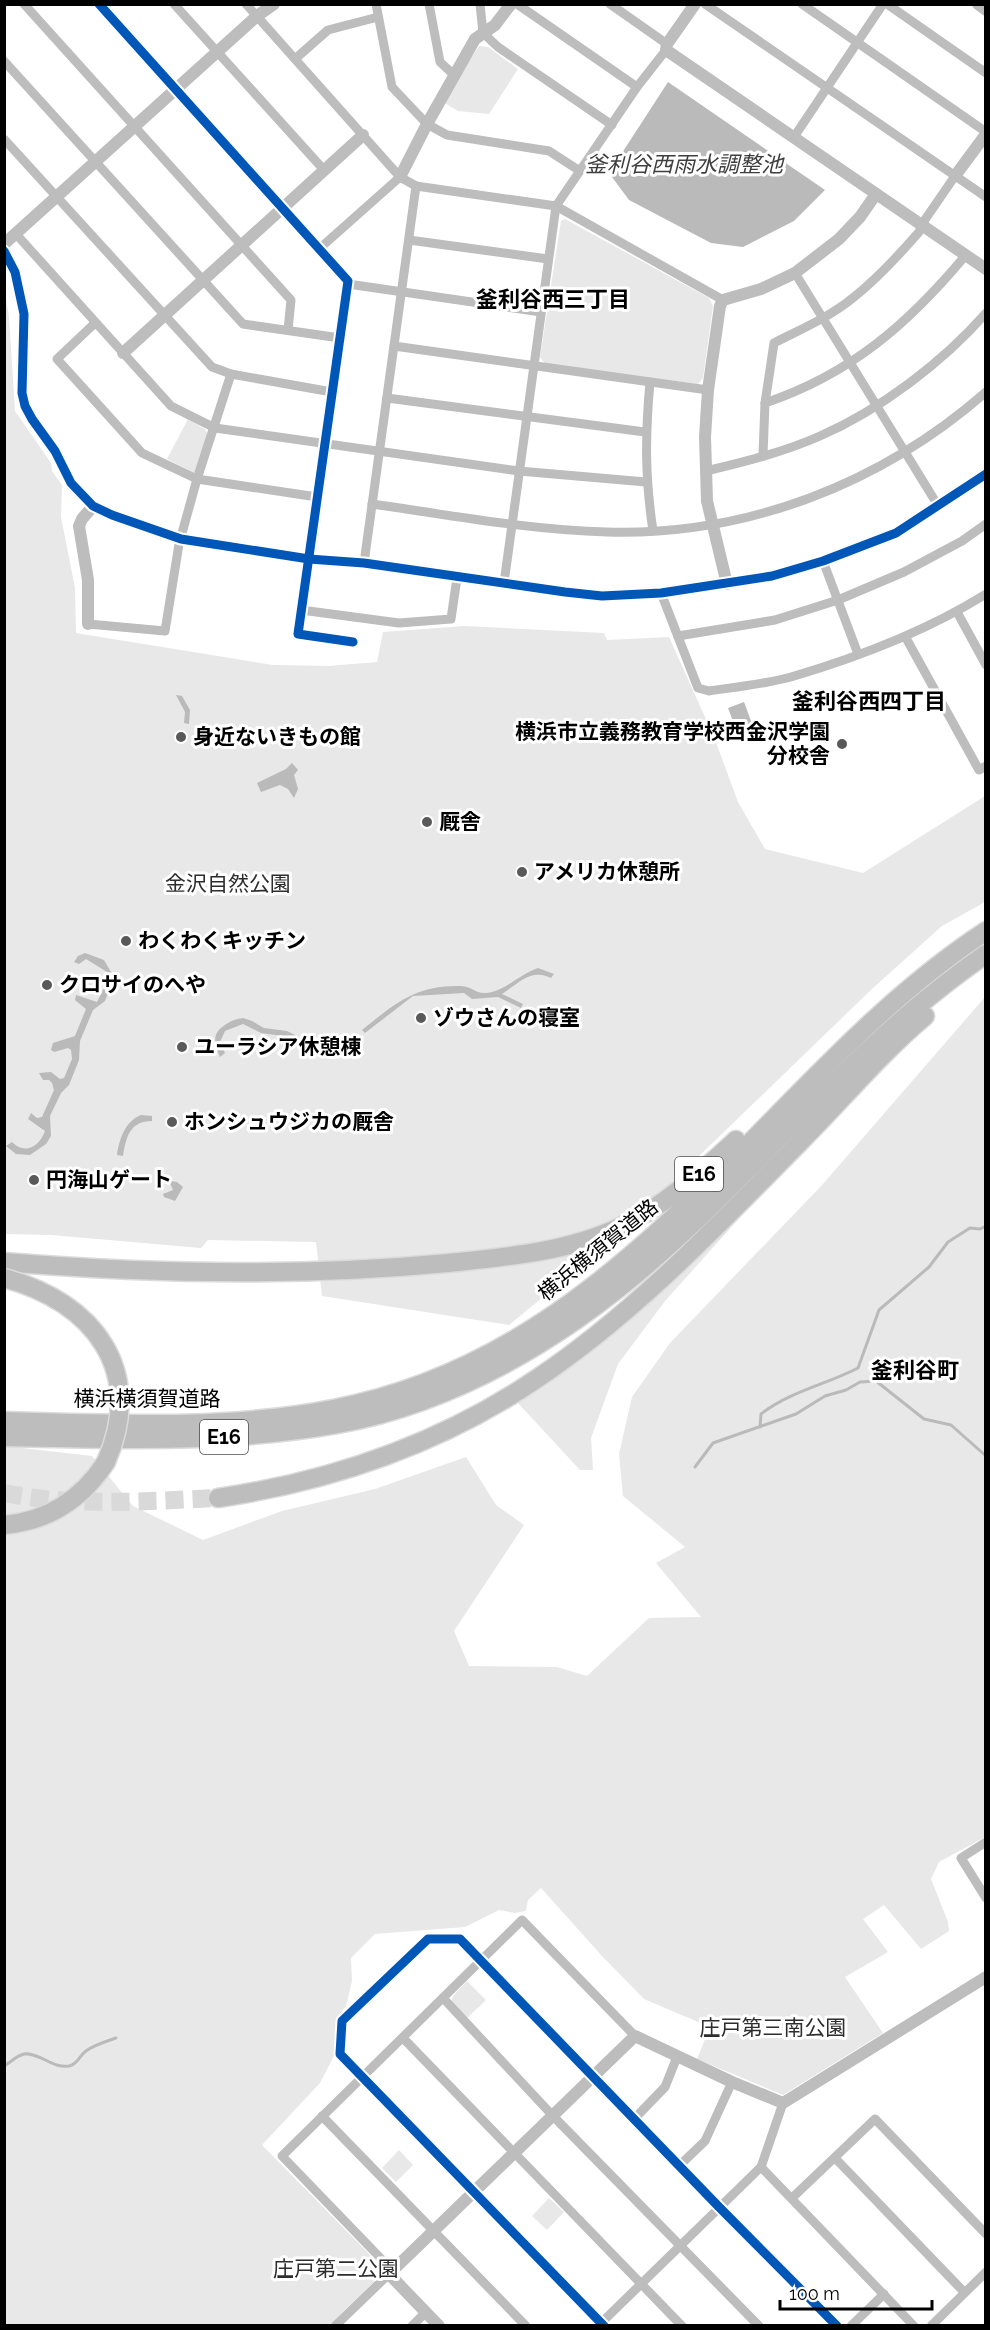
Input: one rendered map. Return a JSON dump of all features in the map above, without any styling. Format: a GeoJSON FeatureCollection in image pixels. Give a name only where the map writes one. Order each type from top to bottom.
{"type":"FeatureCollection","features":[{"type":"Feature","properties":{"kind":"highway","name":"横浜横須賀道路"},"geometry":{"type":"LineString","coordinates":[[502,1356],[630,1257],[722,1171],[846,1044],[904,992],[986,931]]}},
{"type":"Feature","properties":{"kind":"highway","name":"E16"},"geometry":{"type":"LineString","coordinates":[[4,1262],[149,1271],[260,1272],[428,1265],[558,1248],[621,1227],[658,1206],[695,1178],[884,1000],[970,942]]}},
{"type":"Feature","properties":{"kind":"highway","name":"横浜横須賀道路"},"geometry":{"type":"LineString","coordinates":[[4,1437],[184,1439],[247,1436],[339,1424],[386,1412],[577,1320],[648,1264],[703,1213],[876,1042],[935,992],[986,954]]}},
{"type":"Feature","properties":{"kind":"highway","name":"E16"},"geometry":{"type":"LineString","coordinates":[[218,1498],[255,1492],[338,1472],[382,1457],[457,1426],[523,1388],[617,1318],[682,1259],[917,1022],[986,964]]}},
{"type":"Feature","properties":{"kind":"highway"},"geometry":{"type":"LineString","coordinates":[[4,1278],[36,1288],[71,1307],[95,1332],[108,1352],[116,1376],[119,1404],[117,1429],[106,1462],[91,1483],[59,1509],[29,1522],[4,1525]]}},
{"type":"Feature","properties":{"kind":"highway","name":"横浜横須賀道路"},"geometry":{"type":"LineString","coordinates":[[4,1421],[135,1424],[244,1420],[333,1409],[433,1388]]}},
{"type":"Feature","properties":{"kind":"street"},"geometry":{"type":"LineString","coordinates":[[24,4],[291,300],[288,330]]}},
{"type":"Feature","properties":{"kind":"street"},"geometry":{"type":"LineString","coordinates":[[99,4],[348,281],[298,634],[353,642]]}},
{"type":"Feature","properties":{"kind":"street"},"geometry":{"type":"LineString","coordinates":[[174,4],[324,170]]}},
{"type":"Feature","properties":{"kind":"street"},"geometry":{"type":"LineString","coordinates":[[246,4],[400,177],[416,186],[556,206],[723,300],[761,289],[795,273],[838,239],[860,217],[876,194]]}},
{"type":"Feature","properties":{"kind":"street"},"geometry":{"type":"LineString","coordinates":[[376,4],[392,87],[427,124],[447,135],[549,151],[580,171]]}},
{"type":"Feature","properties":{"kind":"street"},"geometry":{"type":"LineString","coordinates":[[429,4],[440,62],[453,75]]}},
{"type":"Feature","properties":{"kind":"street"},"geometry":{"type":"LineString","coordinates":[[480,4],[483,33],[498,47],[612,125]]}},
{"type":"Feature","properties":{"kind":"street"},"geometry":{"type":"LineString","coordinates":[[319,249],[400,177],[453,75],[475,39],[495,25],[511,4]]}},
{"type":"Feature","properties":{"kind":"street"},"geometry":{"type":"LineString","coordinates":[[517,4],[637,87]]}},
{"type":"Feature","properties":{"kind":"street"},"geometry":{"type":"LineString","coordinates":[[610,4],[667,47],[986,269]]}},
{"type":"Feature","properties":{"kind":"street"},"geometry":{"type":"LineString","coordinates":[[504,583],[556,206],[667,47],[694,4]]}},
{"type":"Feature","properties":{"kind":"street"},"geometry":{"type":"LineString","coordinates":[[705,4],[986,197]]}},
{"type":"Feature","properties":{"kind":"street"},"geometry":{"type":"LineString","coordinates":[[763,455],[765,403],[774,343],[823,318],[853,298],[880,275],[919,232],[922,224],[986,133],[802,4]]}},
{"type":"Feature","properties":{"kind":"street"},"geometry":{"type":"LineString","coordinates":[[794,136],[885,4],[986,73]]}},
{"type":"Feature","properties":{"kind":"street"},"geometry":{"type":"LineString","coordinates":[[978,4],[986,10]]}},
{"type":"Feature","properties":{"kind":"street"},"geometry":{"type":"LineString","coordinates":[[4,244],[270,6]]}},
{"type":"Feature","properties":{"kind":"street"},"geometry":{"type":"LineString","coordinates":[[295,60],[328,30],[378,17]]}},
{"type":"Feature","properties":{"kind":"street"},"geometry":{"type":"LineString","coordinates":[[4,61],[243,324],[340,338]]}},
{"type":"Feature","properties":{"kind":"street"},"geometry":{"type":"LineString","coordinates":[[123,352],[363,135]]}},
{"type":"Feature","properties":{"kind":"street"},"geometry":{"type":"LineString","coordinates":[[4,139],[212,367],[231,374],[332,392]]}},
{"type":"Feature","properties":{"kind":"street"},"geometry":{"type":"LineString","coordinates":[[364,563],[416,186]]}},
{"type":"Feature","properties":{"kind":"street"},"geometry":{"type":"LineString","coordinates":[[16,234],[171,405],[215,428],[519,471],[646,482]]}},
{"type":"Feature","properties":{"kind":"street"},"geometry":{"type":"LineString","coordinates":[[409,240],[548,259]]}},
{"type":"Feature","properties":{"kind":"street"},"geometry":{"type":"LineString","coordinates":[[4,251],[15,272],[24,314],[22,393],[25,406],[55,451],[71,483],[93,506],[180,539],[309,559],[364,563],[457,578],[602,596],[661,593],[772,576],[823,561],[896,534],[937,504],[986,474]]}},
{"type":"Feature","properties":{"kind":"street"},"geometry":{"type":"LineString","coordinates":[[765,403],[786,396],[850,362],[885,338],[917,310],[965,256]]}},
{"type":"Feature","properties":{"kind":"street"},"geometry":{"type":"LineString","coordinates":[[795,273],[937,504]]}},
{"type":"Feature","properties":{"kind":"street"},"geometry":{"type":"LineString","coordinates":[[348,284],[541,312]]}},
{"type":"Feature","properties":{"kind":"street"},"geometry":{"type":"LineString","coordinates":[[723,300],[720,306],[708,390],[705,437],[707,501],[727,584]]}},
{"type":"Feature","properties":{"kind":"street"},"geometry":{"type":"LineString","coordinates":[[706,471],[822,435],[877,405],[939,359],[970,332],[986,313]]}},
{"type":"Feature","properties":{"kind":"street"},"geometry":{"type":"LineString","coordinates":[[95,323],[57,359],[142,453],[197,479],[317,497]]}},
{"type":"Feature","properties":{"kind":"street"},"geometry":{"type":"LineString","coordinates":[[394,346],[708,390]]}},
{"type":"Feature","properties":{"kind":"street"},"geometry":{"type":"LineString","coordinates":[[93,506],[79,526],[88,580],[88,624],[165,631],[180,539],[231,374]]}},
{"type":"Feature","properties":{"kind":"street"},"geometry":{"type":"LineString","coordinates":[[650,382],[645,432],[646,482],[653,531]]}},
{"type":"Feature","properties":{"kind":"street"},"geometry":{"type":"LineString","coordinates":[[372,504],[511,523],[607,532],[653,531],[711,525],[796,503],[836,489],[906,451],[947,424],[986,392]]}},
{"type":"Feature","properties":{"kind":"street"},"geometry":{"type":"LineString","coordinates":[[387,398],[645,432]]}},
{"type":"Feature","properties":{"kind":"street"},"geometry":{"type":"LineString","coordinates":[[678,636],[775,620],[838,600],[904,572],[962,541],[986,524]]}},
{"type":"Feature","properties":{"kind":"street"},"geometry":{"type":"LineString","coordinates":[[823,561],[858,654]]}},
{"type":"Feature","properties":{"kind":"street"},"geometry":{"type":"LineString","coordinates":[[301,610],[399,623],[451,619],[457,578]]}},
{"type":"Feature","properties":{"kind":"street"},"geometry":{"type":"LineString","coordinates":[[661,593],[698,688],[703,691],[789,677],[906,638],[986,594]]}},
{"type":"Feature","properties":{"kind":"street"},"geometry":{"type":"LineString","coordinates":[[957,612],[986,665]]}},
{"type":"Feature","properties":{"kind":"street"},"geometry":{"type":"LineString","coordinates":[[906,638],[979,770],[986,766]]}},
{"type":"Feature","properties":{"kind":"street"},"geometry":{"type":"LineString","coordinates":[[986,1842],[961,1858],[986,1898]]}},
{"type":"Feature","properties":{"kind":"street"},"geometry":{"type":"LineString","coordinates":[[439,2325],[282,2156],[522,1920],[635,2036],[732,2082],[783,2103]]}},
{"type":"Feature","properties":{"kind":"street"},"geometry":{"type":"LineString","coordinates":[[837,2325],[719,2207],[460,1939],[428,1938],[342,2021],[340,2054],[601,2324],[680,2244],[719,2207],[761,2167],[783,2103],[986,1977]]}},
{"type":"Feature","properties":{"kind":"street"},"geometry":{"type":"LineString","coordinates":[[443,1998],[553,2115],[759,2325]]}},
{"type":"Feature","properties":{"kind":"street"},"geometry":{"type":"LineString","coordinates":[[335,2325],[635,2036]]}},
{"type":"Feature","properties":{"kind":"street"},"geometry":{"type":"LineString","coordinates":[[403,2038],[682,2325]]}},
{"type":"Feature","properties":{"kind":"street"},"geometry":{"type":"LineString","coordinates":[[635,2118],[665,2087],[677,2057]]}},
{"type":"Feature","properties":{"kind":"street"},"geometry":{"type":"LineString","coordinates":[[680,2165],[705,2140],[732,2082]]}},
{"type":"Feature","properties":{"kind":"street"},"geometry":{"type":"LineString","coordinates":[[322,2116],[526,2325]]}},
{"type":"Feature","properties":{"kind":"street"},"geometry":{"type":"LineString","coordinates":[[792,2198],[875,2119],[986,2234]]}},
{"type":"Feature","properties":{"kind":"street"},"geometry":{"type":"LineString","coordinates":[[835,2158],[964,2292]]}},
{"type":"Feature","properties":{"kind":"street"},"geometry":{"type":"LineString","coordinates":[[761,2167],[914,2325]]}},
{"type":"Feature","properties":{"kind":"street"},"geometry":{"type":"LineString","coordinates":[[931,2325],[986,2272]]}},
{"type":"Feature","properties":{"kind":"street"},"geometry":{"type":"LineString","coordinates":[[851,2325],[884,2294]]}},
{"type":"Feature","properties":{"kind":"street"},"geometry":{"type":"LineString","coordinates":[[412,2325],[426,2312]]}},
{"type":"Feature","properties":{"kind":"green space"},"geometry":{"type":"Polygon","coordinates":[[[479,46],[488,47],[518,69],[489,114],[458,111],[443,102],[479,46]]]}},
{"type":"Feature","properties":{"kind":"green space"},"geometry":{"type":"Polygon","coordinates":[[[565,219],[709,298],[713,306],[703,378],[698,384],[545,364],[540,357],[561,221],[565,219]]]}},
{"type":"Feature","properties":{"kind":"green space","name":"金沢自然公園"},"geometry":{"type":"Polygon","coordinates":[[[5,293],[9,317],[15,411],[51,463],[52,471],[62,485],[61,517],[75,588],[76,633],[273,665],[328,666],[377,662],[383,632],[464,626],[604,633],[607,640],[669,637],[714,737],[738,802],[765,849],[863,873],[985,796],[985,902],[942,926],[873,988],[608,1244],[509,1325],[322,1296],[316,1242],[208,1240],[201,1248],[51,1235],[5,1234],[5,293]]]}},
{"type":"Feature","properties":{"kind":"green space"},"geometry":{"type":"Polygon","coordinates":[[[188,419],[205,429],[208,435],[195,473],[167,459],[188,419]]]}},
{"type":"Feature","properties":{"kind":"green space"},"geometry":{"type":"Polygon","coordinates":[[[985,997],[985,1837],[939,1862],[931,1879],[948,1922],[949,1931],[921,1949],[884,1905],[863,1919],[888,1952],[845,1977],[883,2033],[783,2095],[697,2059],[710,2027],[644,1999],[541,1888],[528,1900],[526,1911],[515,1913],[499,1910],[465,1927],[375,1934],[351,1958],[352,1981],[346,2006],[336,2019],[336,2052],[320,2083],[262,2145],[383,2268],[382,2274],[329,2325],[5,2326],[5,1446],[92,1456],[133,1506],[203,1540],[282,1511],[375,1489],[466,1457],[496,1505],[524,1525],[454,1631],[469,1666],[557,1667],[587,1676],[649,1618],[701,1617],[656,1563],[685,1547],[623,1496],[619,1454],[632,1397],[670,1343],[823,1184],[985,997]]]}},
{"type":"Feature","properties":{"kind":"green space"},"geometry":{"type":"Polygon","coordinates":[[[761,1194],[665,1301],[618,1364],[591,1438],[593,1470],[580,1470],[518,1403],[602,1343],[761,1194]]]}},
{"type":"Feature","properties":{"kind":"green space"},"geometry":{"type":"Polygon","coordinates":[[[467,1981],[486,2000],[467,2018],[451,2002],[453,1996],[467,1981]]]}},
{"type":"Feature","properties":{"kind":"green space"},"geometry":{"type":"Polygon","coordinates":[[[399,2150],[413,2165],[396,2182],[382,2168],[399,2150]]]}},
{"type":"Feature","properties":{"kind":"green space"},"geometry":{"type":"Polygon","coordinates":[[[549,2198],[564,2212],[547,2230],[532,2216],[549,2198]]]}},
{"type":"Feature","properties":{"kind":"water","name":"釜利谷西雨水調整池"},"geometry":{"type":"Polygon","coordinates":[[[668,82],[825,190],[794,221],[743,247],[711,243],[629,200],[609,173],[668,82]]]}},
{"type":"Feature","properties":{"kind":"water"},"geometry":{"type":"Polygon","coordinates":[[[176,695],[182,696],[190,710],[189,724],[184,723],[185,712],[176,695]]]}},
{"type":"Feature","properties":{"kind":"water"},"geometry":{"type":"Polygon","coordinates":[[[744,702],[757,737],[741,743],[728,708],[744,702]]]}},
{"type":"Feature","properties":{"kind":"water"},"geometry":{"type":"Polygon","coordinates":[[[292,763],[298,770],[294,775],[298,789],[294,798],[288,789],[280,785],[261,792],[257,783],[286,769],[292,763]]]}},
{"type":"Feature","properties":{"kind":"water"},"geometry":{"type":"Polygon","coordinates":[[[85,953],[104,960],[114,977],[105,1001],[93,1010],[80,1041],[79,1060],[69,1085],[61,1093],[50,1116],[51,1136],[46,1144],[30,1155],[16,1154],[6,1146],[12,1142],[22,1148],[31,1147],[39,1141],[45,1131],[28,1119],[31,1113],[37,1118],[42,1117],[54,1090],[52,1083],[49,1080],[43,1080],[39,1073],[51,1072],[60,1079],[64,1078],[72,1059],[71,1050],[68,1048],[54,1052],[51,1050],[53,1043],[75,1036],[86,1009],[75,1000],[76,995],[97,1002],[107,982],[107,972],[86,959],[79,964],[74,962],[78,956],[85,953]]]}},
{"type":"Feature","properties":{"kind":"water"},"geometry":{"type":"Polygon","coordinates":[[[538,968],[554,974],[551,978],[537,975],[525,978],[502,994],[523,1004],[521,1008],[498,997],[472,999],[464,993],[413,996],[365,1033],[362,1030],[396,1004],[418,992],[445,986],[461,986],[482,993],[492,992],[538,968]]]}},
{"type":"Feature","properties":{"kind":"water"},"geometry":{"type":"Polygon","coordinates":[[[243,1018],[264,1028],[287,1031],[309,1042],[306,1047],[283,1036],[261,1033],[243,1024],[225,1031],[220,1042],[225,1053],[220,1057],[215,1042],[217,1033],[228,1023],[243,1018]]]}},
{"type":"Feature","properties":{"kind":"water"},"geometry":{"type":"Polygon","coordinates":[[[141,1115],[152,1116],[152,1121],[134,1127],[130,1131],[123,1156],[117,1155],[121,1137],[127,1126],[141,1115]]]}},
{"type":"Feature","properties":{"kind":"water"},"geometry":{"type":"Polygon","coordinates":[[[171,1181],[183,1187],[175,1201],[164,1197],[163,1194],[173,1190],[171,1181]]]}},
{"type":"Feature","properties":{"kind":"waterway"},"geometry":{"type":"LineString","coordinates":[[760,1427],[761,1414],[772,1406],[858,1368],[879,1310],[929,1267],[948,1242],[970,1228],[980,1229],[986,1226]]}},
{"type":"Feature","properties":{"kind":"waterway"},"geometry":{"type":"LineString","coordinates":[[695,1467],[713,1443],[796,1414],[825,1396],[846,1390],[860,1382],[876,1381],[924,1419],[951,1425],[986,1456]]}},
{"type":"Feature","properties":{"kind":"waterway"},"geometry":{"type":"LineString","coordinates":[[4,2066],[24,2054],[35,2055],[57,2065],[69,2066],[89,2049],[116,2038]]}},
{"type":"Feature","properties":{"kind":"tunnel"},"geometry":{"type":"LineString","coordinates":[[4,1493],[84,1502],[218,1498]]}},
{"type":"Feature","properties":{"kind":"cycle path"},"geometry":{"type":"LineString","coordinates":[[99,4],[348,281],[298,634],[353,642]]}},
{"type":"Feature","properties":{"kind":"cycle path"},"geometry":{"type":"LineString","coordinates":[[4,251],[15,272],[24,314],[22,393],[25,406],[55,451],[71,483],[93,506],[181,539],[309,559],[364,563],[565,592],[602,596],[661,593],[772,576],[823,561],[896,533],[986,474]]}},
{"type":"Feature","properties":{"kind":"cycle path"},"geometry":{"type":"LineString","coordinates":[[604,2326],[340,2054],[342,2021],[428,1939],[460,1939],[837,2326]]}},
{"type":"Feature","properties":{"kind":"place","name":"身近ないきもの館"},"geometry":{"type":"Point","coordinates":[181,737]}},
{"type":"Feature","properties":{"kind":"place","name":"横浜市立義務教育学校西金沢学園 分校舎"},"geometry":{"type":"Point","coordinates":[842,744]}},
{"type":"Feature","properties":{"kind":"place","name":"厩舎"},"geometry":{"type":"Point","coordinates":[427,822]}},
{"type":"Feature","properties":{"kind":"place","name":"アメリカ休憩所"},"geometry":{"type":"Point","coordinates":[522,872]}},
{"type":"Feature","properties":{"kind":"place","name":"わくわくキッチン"},"geometry":{"type":"Point","coordinates":[126,941]}},
{"type":"Feature","properties":{"kind":"place","name":"クロサイのへや"},"geometry":{"type":"Point","coordinates":[47,985]}},
{"type":"Feature","properties":{"kind":"place","name":"ゾウさんの寝室"},"geometry":{"type":"Point","coordinates":[421,1018]}},
{"type":"Feature","properties":{"kind":"place","name":"ユーラシア休憩棟"},"geometry":{"type":"Point","coordinates":[182,1047]}},
{"type":"Feature","properties":{"kind":"place","name":"ホンシュウジカの厩舎"},"geometry":{"type":"Point","coordinates":[172,1122]}},
{"type":"Feature","properties":{"kind":"place","name":"円海山ゲート"},"geometry":{"type":"Point","coordinates":[34,1180]}},
{"type":"Feature","properties":{"kind":"district","name":"釜利谷西三丁目"},"geometry":{"type":"Point","coordinates":[553,299]}},
{"type":"Feature","properties":{"kind":"district","name":"釜利谷西四丁目"},"geometry":{"type":"Point","coordinates":[869,701]}},
{"type":"Feature","properties":{"kind":"district","name":"釜利谷町"},"geometry":{"type":"Point","coordinates":[915,1370]}},
{"type":"Feature","properties":{"kind":"park label","name":"庄戸第三南公園"},"geometry":{"type":"Point","coordinates":[773,2028]}},
{"type":"Feature","properties":{"kind":"park label","name":"庄戸第二公園"},"geometry":{"type":"Point","coordinates":[336,2269]}}]}
